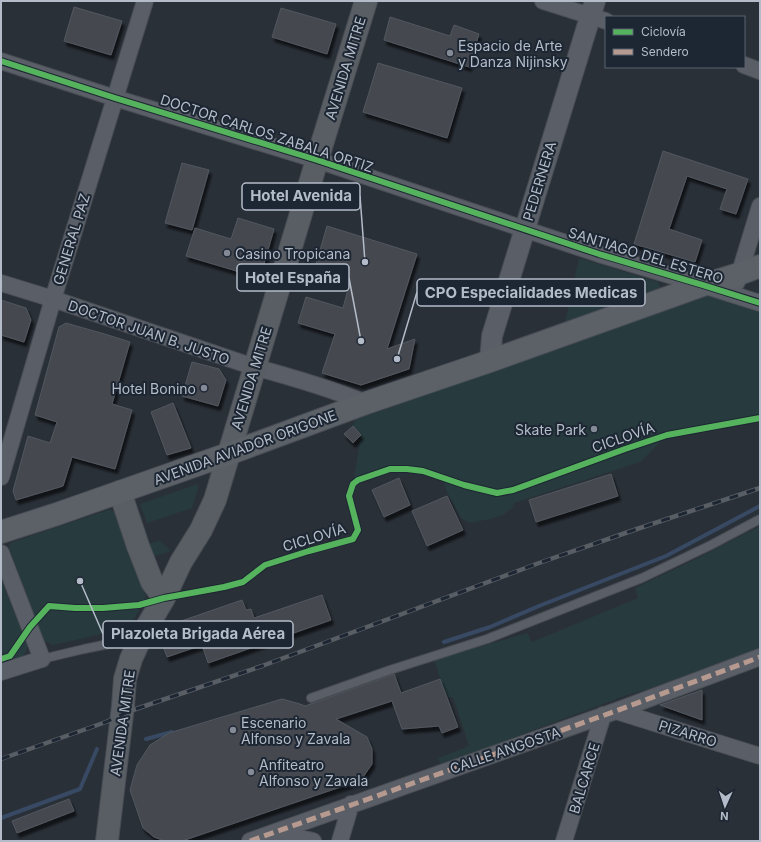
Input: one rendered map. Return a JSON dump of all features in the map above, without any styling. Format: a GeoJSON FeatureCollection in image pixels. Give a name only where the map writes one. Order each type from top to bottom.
{"type":"FeatureCollection","features":[{"type":"Feature","properties":{"kind":"main road","name":"AVENIDA MITRE"},"geometry":{"type":"LineString","coordinates":[[107,841],[125,679],[131,658],[141,637],[164,598],[181,562],[201,530],[215,500],[366,1]]}},
{"type":"Feature","properties":{"kind":"main road","name":"AVENIDA AVIADOR ORIGONE"},"geometry":{"type":"LineString","coordinates":[[3,528],[120,492],[366,403],[760,266]]}},
{"type":"Feature","properties":{"kind":"main road"},"geometry":{"type":"LineString","coordinates":[[120,492],[152,582],[164,598]]}},
{"type":"Feature","properties":{"kind":"street","name":"GENERAL PAZ"},"geometry":{"type":"LineString","coordinates":[[1,478],[53,299],[145,1]]}},
{"type":"Feature","properties":{"kind":"street"},"geometry":{"type":"LineString","coordinates":[[543,1],[597,13]]}},
{"type":"Feature","properties":{"kind":"street","name":"PEDERNERA"},"geometry":{"type":"LineString","coordinates":[[490,361],[492,336],[524,229],[597,13]]}},
{"type":"Feature","properties":{"kind":"street","name":"DOCTOR CARLOS ZABALA ORTIZ"},"geometry":{"type":"LineString","coordinates":[[1,61],[115,98],[317,160],[524,229]]}},
{"type":"Feature","properties":{"kind":"street"},"geometry":{"type":"LineString","coordinates":[[745,65],[760,71]]}},
{"type":"Feature","properties":{"kind":"street"},"geometry":{"type":"LineString","coordinates":[[733,295],[760,206]]}},
{"type":"Feature","properties":{"kind":"street","name":"SANTIAGO DEL ESTERO"},"geometry":{"type":"LineString","coordinates":[[524,229],[599,254],[760,303]]}},
{"type":"Feature","properties":{"kind":"street","name":"DOCTOR JUAN B. JUSTO"},"geometry":{"type":"LineString","coordinates":[[1,283],[366,403]]}},
{"type":"Feature","properties":{"kind":"street"},"geometry":{"type":"LineString","coordinates":[[1,553],[42,659],[1,672]]}},
{"type":"Feature","properties":{"kind":"street","name":"CALLE ANGOSTA"},"geometry":{"type":"LineString","coordinates":[[250,841],[609,713],[760,657]]}},
{"type":"Feature","properties":{"kind":"street","name":"PIZARRO"},"geometry":{"type":"LineString","coordinates":[[609,713],[760,756]]}},
{"type":"Feature","properties":{"kind":"street","name":"BALCARCE"},"geometry":{"type":"LineString","coordinates":[[564,841],[609,713]]}},
{"type":"Feature","properties":{"kind":"street"},"geometry":{"type":"LineString","coordinates":[[340,841],[351,804]]}},
{"type":"Feature","properties":{"kind":"street"},"geometry":{"type":"LineString","coordinates":[[276,832],[313,841]]}},
{"type":"Feature","properties":{"kind":"lane"},"geometry":{"type":"LineString","coordinates":[[311,698],[390,670],[486,639],[642,578],[711,545],[760,519]]}},
{"type":"Feature","properties":{"kind":"lane"},"geometry":{"type":"LineString","coordinates":[[42,659],[84,648],[141,637]]}},
{"type":"Feature","properties":{"kind":"green space"},"geometry":{"type":"Polygon","coordinates":[[[579,258],[658,282],[660,287],[659,292],[565,322],[579,258]]]}},
{"type":"Feature","properties":{"kind":"green space"},"geometry":{"type":"Polygon","coordinates":[[[701,292],[760,312],[760,418],[667,435],[640,462],[514,503],[512,508],[503,515],[470,523],[461,518],[447,492],[442,477],[423,471],[390,469],[358,480],[353,484],[361,435],[353,426],[357,414],[701,292]]]}},
{"type":"Feature","properties":{"kind":"green space"},"geometry":{"type":"Polygon","coordinates":[[[198,484],[198,489],[192,508],[147,523],[140,504],[198,484]]]}},
{"type":"Feature","properties":{"kind":"green space"},"geometry":{"type":"Polygon","coordinates":[[[108,510],[118,514],[146,598],[129,628],[53,645],[43,640],[9,548],[10,543],[108,510]]]}},
{"type":"Feature","properties":{"kind":"green space"},"geometry":{"type":"Polygon","coordinates":[[[760,526],[760,648],[649,689],[627,695],[441,765],[438,758],[469,746],[453,697],[447,698],[434,660],[527,633],[532,642],[638,598],[635,588],[760,526]]]}},
{"type":"Feature","properties":{"kind":"green space"},"geometry":{"type":"Polygon","coordinates":[[[160,541],[171,551],[148,558],[143,545],[160,541]]]}},
{"type":"Feature","properties":{"kind":"green space"},"geometry":{"type":"Polygon","coordinates":[[[1,578],[27,645],[27,650],[22,657],[1,664],[1,578]]]}},
{"type":"Feature","properties":{"kind":"building"},"geometry":{"type":"Polygon","coordinates":[[[74,7],[122,21],[111,55],[64,41],[74,7]]]}},
{"type":"Feature","properties":{"kind":"building"},"geometry":{"type":"Polygon","coordinates":[[[281,8],[336,24],[327,54],[272,37],[281,8]]]}},
{"type":"Feature","properties":{"kind":"building","name":"Espacio de Arte y Danza Nijinsky"},"geometry":{"type":"Polygon","coordinates":[[[390,17],[450,36],[454,25],[479,34],[469,67],[384,40],[390,17]]]}},
{"type":"Feature","properties":{"kind":"building"},"geometry":{"type":"Polygon","coordinates":[[[378,63],[462,88],[447,138],[363,112],[378,63]]]}},
{"type":"Feature","properties":{"kind":"building"},"geometry":{"type":"Polygon","coordinates":[[[663,151],[748,179],[736,214],[720,209],[727,189],[687,176],[669,229],[702,240],[695,262],[634,244],[663,151]]]}},
{"type":"Feature","properties":{"kind":"building"},"geometry":{"type":"Polygon","coordinates":[[[182,163],[209,170],[192,230],[165,223],[182,163]]]}},
{"type":"Feature","properties":{"kind":"building","name":"Casino Tropicana"},"geometry":{"type":"Polygon","coordinates":[[[238,218],[274,229],[260,278],[186,256],[195,228],[231,239],[238,218]]]}},
{"type":"Feature","properties":{"kind":"building"},"geometry":{"type":"Polygon","coordinates":[[[327,226],[417,254],[387,349],[415,339],[409,369],[361,385],[322,373],[335,334],[298,323],[306,297],[343,308],[350,282],[314,271],[327,226]]]}},
{"type":"Feature","properties":{"kind":"building"},"geometry":{"type":"Polygon","coordinates":[[[1,300],[26,308],[31,320],[24,342],[1,335],[1,300]]]}},
{"type":"Feature","properties":{"kind":"building"},"geometry":{"type":"Polygon","coordinates":[[[66,323],[130,342],[112,404],[132,410],[115,469],[72,457],[63,486],[16,500],[13,491],[28,436],[50,443],[57,422],[35,415],[59,327],[66,323]]]}},
{"type":"Feature","properties":{"kind":"building","name":"Hotel Bonino"},"geometry":{"type":"Polygon","coordinates":[[[192,362],[219,369],[226,380],[218,406],[182,396],[192,362]]]}},
{"type":"Feature","properties":{"kind":"building"},"geometry":{"type":"Polygon","coordinates":[[[173,403],[191,448],[167,455],[151,412],[173,403]]]}},
{"type":"Feature","properties":{"kind":"building"},"geometry":{"type":"Polygon","coordinates":[[[353,426],[361,435],[353,443],[344,434],[353,426]]]}},
{"type":"Feature","properties":{"kind":"building"},"geometry":{"type":"Polygon","coordinates":[[[611,474],[618,496],[536,522],[529,500],[611,474]]]}},
{"type":"Feature","properties":{"kind":"building"},"geometry":{"type":"Polygon","coordinates":[[[399,478],[410,505],[384,517],[372,490],[399,478]]]}},
{"type":"Feature","properties":{"kind":"building"},"geometry":{"type":"Polygon","coordinates":[[[447,496],[463,530],[427,546],[412,511],[447,496]]]}},
{"type":"Feature","properties":{"kind":"building"},"geometry":{"type":"Polygon","coordinates":[[[322,595],[331,620],[208,663],[202,645],[167,657],[158,633],[161,628],[242,600],[246,610],[251,609],[254,618],[322,595]]]}},
{"type":"Feature","properties":{"kind":"building","name":"Anfiteatro Alfonso y Zavala"},"geometry":{"type":"Polygon","coordinates":[[[394,674],[401,693],[440,679],[458,727],[442,733],[439,726],[402,729],[392,701],[336,719],[367,737],[372,749],[372,764],[361,780],[182,841],[165,841],[154,837],[143,828],[130,790],[137,765],[150,745],[169,733],[282,699],[305,706],[394,674]]]}},
{"type":"Feature","properties":{"kind":"building"},"geometry":{"type":"Polygon","coordinates":[[[702,690],[702,720],[660,705],[702,690]]]}},
{"type":"Feature","properties":{"kind":"building"},"geometry":{"type":"Polygon","coordinates":[[[69,799],[74,811],[17,833],[12,821],[69,799]]]}},
{"type":"Feature","properties":{"kind":"waterway"},"geometry":{"type":"LineString","coordinates":[[444,642],[490,627],[666,556],[760,506]]}},
{"type":"Feature","properties":{"kind":"waterway"},"geometry":{"type":"LineString","coordinates":[[146,739],[172,732]]}},
{"type":"Feature","properties":{"kind":"waterway"},"geometry":{"type":"LineString","coordinates":[[1,818],[80,789],[97,749]]}},
{"type":"Feature","properties":{"kind":"railway"},"geometry":{"type":"LineString","coordinates":[[1,759],[106,722],[130,711],[262,666],[539,563],[760,488]]}},
{"type":"Feature","properties":{"kind":"marked path"},"geometry":{"type":"LineString","coordinates":[[250,841],[616,711],[760,657]]}},
{"type":"Feature","properties":{"kind":"cycle path"},"geometry":{"type":"LineString","coordinates":[[1,61],[115,98],[317,160],[599,254],[760,303]]}},
{"type":"Feature","properties":{"kind":"cycle path","name":"CICLOVÍA"},"geometry":{"type":"LineString","coordinates":[[1,659],[10,656],[30,627],[49,606],[103,608],[139,605],[164,598],[224,587],[243,582],[265,565],[353,539],[358,530],[349,496],[353,484],[358,480],[390,469],[423,471],[464,485],[497,493],[513,490],[667,435],[760,418]]}},
{"type":"Feature","properties":{"kind":"place","name":"Espacio de Arte y Danza Nijinsky"},"geometry":{"type":"Point","coordinates":[450,53]}},
{"type":"Feature","properties":{"kind":"place","name":"Casino Tropicana"},"geometry":{"type":"Point","coordinates":[227,253]}},
{"type":"Feature","properties":{"kind":"place","name":"Hotel Avenida"},"geometry":{"type":"Point","coordinates":[365,262]}},
{"type":"Feature","properties":{"kind":"place","name":"Hotel España"},"geometry":{"type":"Point","coordinates":[361,341]}},
{"type":"Feature","properties":{"kind":"place","name":"CPO Especialidades Medicas"},"geometry":{"type":"Point","coordinates":[397,359]}},
{"type":"Feature","properties":{"kind":"place","name":"Hotel Bonino"},"geometry":{"type":"Point","coordinates":[204,388]}},
{"type":"Feature","properties":{"kind":"place","name":"Skate Park"},"geometry":{"type":"Point","coordinates":[594,429]}},
{"type":"Feature","properties":{"kind":"place","name":"Plazoleta Brigada Aérea"},"geometry":{"type":"Point","coordinates":[80,581]}},
{"type":"Feature","properties":{"kind":"place","name":"Escenario Alfonso y Zavala"},"geometry":{"type":"Point","coordinates":[233,730]}},
{"type":"Feature","properties":{"kind":"place","name":"Anfiteatro Alfonso y Zavala"},"geometry":{"type":"Point","coordinates":[251,772]}}]}
